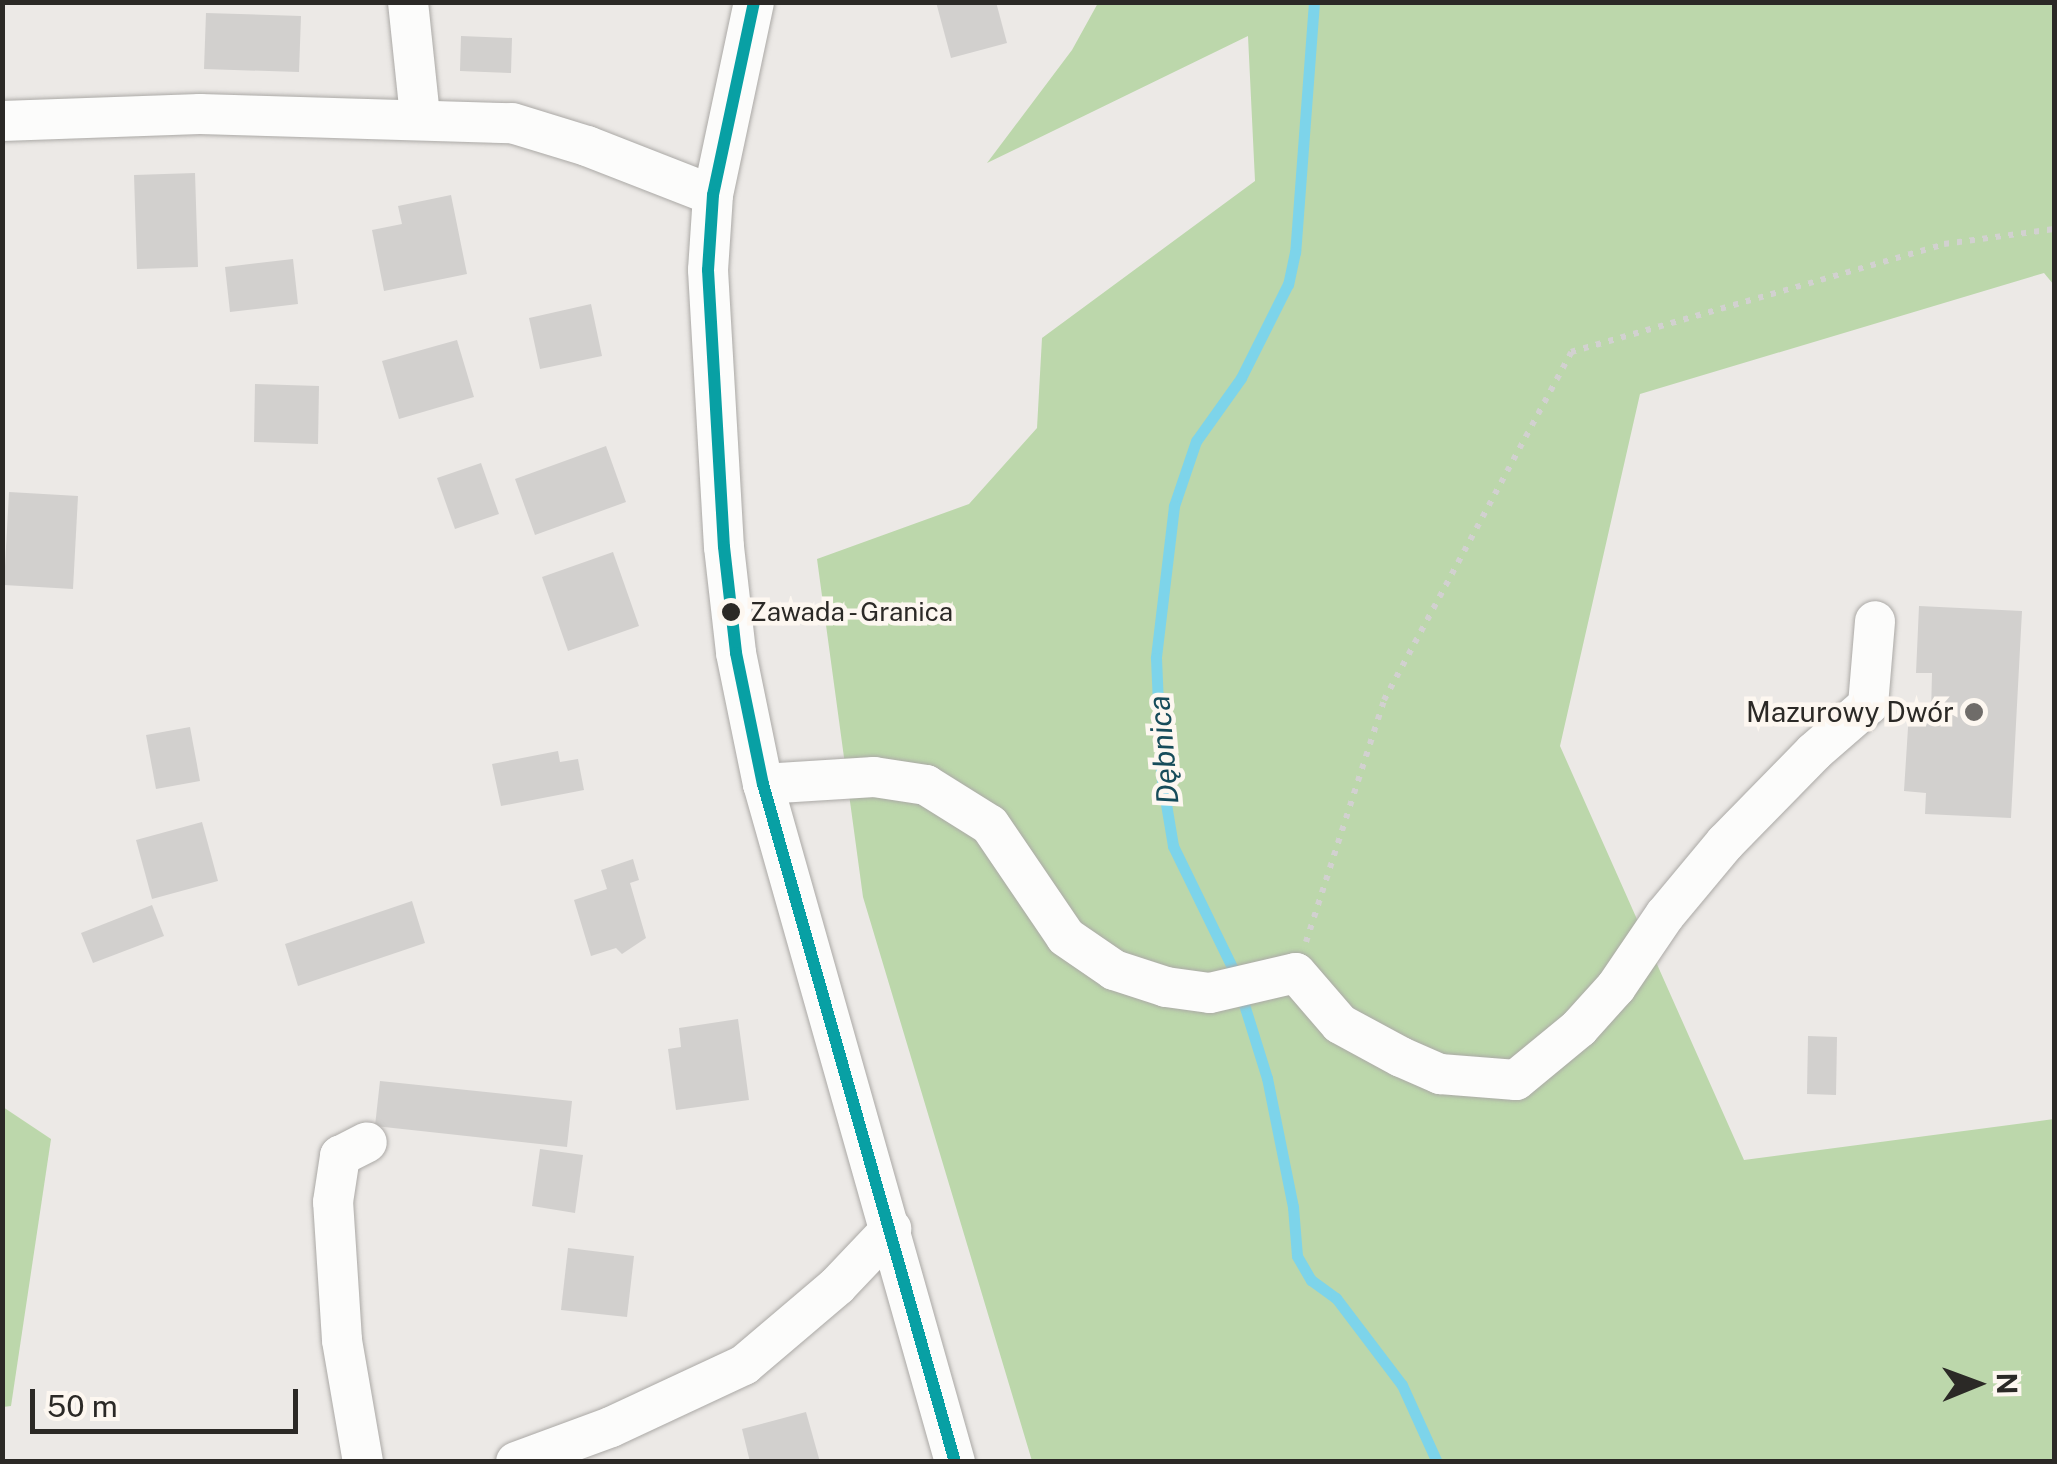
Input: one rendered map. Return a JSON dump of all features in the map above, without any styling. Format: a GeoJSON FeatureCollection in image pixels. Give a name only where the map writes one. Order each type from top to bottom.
{"type":"FeatureCollection","features":[{"type":"Feature","properties":{"kind":"street"},"geometry":{"type":"LineString","coordinates":[[408,2],[420,117]]}},
{"type":"Feature","properties":{"kind":"street"},"geometry":{"type":"LineString","coordinates":[[754,2],[713,195],[708,270],[724,547],[736,653],[763,784],[955,1462]]}},
{"type":"Feature","properties":{"kind":"street"},"geometry":{"type":"LineString","coordinates":[[2,121],[200,114],[420,117],[512,124],[587,146],[713,195]]}},
{"type":"Feature","properties":{"kind":"street"},"geometry":{"type":"LineString","coordinates":[[763,784],[874,778],[926,785],[990,825],[1066,938],[1114,970],[1166,987],[1210,993],[1296,973],[1340,1024],[1401,1057],[1440,1074],[1516,1080],[1579,1028],[1725,843],[1814,752],[1868,704],[1875,621]]}},
{"type":"Feature","properties":{"kind":"street"},"geometry":{"type":"LineString","coordinates":[[363,1462],[342,1340],[333,1202],[340,1156],[368,1142]]}},
{"type":"Feature","properties":{"kind":"street"},"geometry":{"type":"LineString","coordinates":[[516,1462],[612,1426],[744,1364],[836,1286],[890,1229]]}},
{"type":"Feature","properties":{"kind":"path"},"geometry":{"type":"LineString","coordinates":[[1296,973],[1384,700],[1571,352],[1944,244],[2054,229]]}},
{"type":"Feature","properties":{"kind":"green space"},"geometry":{"type":"Polygon","coordinates":[[[1098,3],[2054,3],[2054,285],[2044,273],[1640,394],[1560,746],[1744,1160],[2054,1119],[2054,1461],[1032,1461],[863,897],[817,559],[969,504],[1037,428],[1042,338],[1255,181],[1248,36],[987,163],[1072,50],[1098,3]]]}},
{"type":"Feature","properties":{"kind":"green space"},"geometry":{"type":"Polygon","coordinates":[[[3,1107],[51,1139],[11,1406],[3,1407],[3,1107]]]}},
{"type":"Feature","properties":{"kind":"building"},"geometry":{"type":"Polygon","coordinates":[[[936,2],[996,2],[1007,43],[951,58],[936,2]]]}},
{"type":"Feature","properties":{"kind":"building"},"geometry":{"type":"Polygon","coordinates":[[[206,13],[301,16],[299,72],[204,69],[206,13]]]}},
{"type":"Feature","properties":{"kind":"building"},"geometry":{"type":"Polygon","coordinates":[[[461,36],[512,38],[511,73],[460,71],[461,36]]]}},
{"type":"Feature","properties":{"kind":"building"},"geometry":{"type":"Polygon","coordinates":[[[195,173],[198,267],[137,269],[134,175],[195,173]]]}},
{"type":"Feature","properties":{"kind":"building"},"geometry":{"type":"Polygon","coordinates":[[[451,195],[467,274],[384,291],[372,230],[402,224],[398,206],[451,195]]]}},
{"type":"Feature","properties":{"kind":"building"},"geometry":{"type":"Polygon","coordinates":[[[293,259],[298,304],[230,312],[225,267],[293,259]]]}},
{"type":"Feature","properties":{"kind":"building"},"geometry":{"type":"Polygon","coordinates":[[[591,304],[602,356],[540,369],[529,318],[591,304]]]}},
{"type":"Feature","properties":{"kind":"building"},"geometry":{"type":"Polygon","coordinates":[[[457,340],[474,397],[399,419],[382,361],[457,340]]]}},
{"type":"Feature","properties":{"kind":"building"},"geometry":{"type":"Polygon","coordinates":[[[255,384],[319,386],[318,444],[254,442],[255,384]]]}},
{"type":"Feature","properties":{"kind":"building"},"geometry":{"type":"Polygon","coordinates":[[[606,446],[626,502],[535,535],[515,479],[606,446]]]}},
{"type":"Feature","properties":{"kind":"building"},"geometry":{"type":"Polygon","coordinates":[[[481,463],[499,514],[455,529],[437,478],[481,463]]]}},
{"type":"Feature","properties":{"kind":"building"},"geometry":{"type":"Polygon","coordinates":[[[9,492],[78,496],[73,589],[4,585],[9,492]]]}},
{"type":"Feature","properties":{"kind":"building"},"geometry":{"type":"Polygon","coordinates":[[[613,552],[639,626],[568,651],[542,577],[613,552]]]}},
{"type":"Feature","properties":{"kind":"building","name":"Mazurowy Dwór"},"geometry":{"type":"Polygon","coordinates":[[[1919,606],[2022,611],[2011,818],[1925,814],[1926,793],[1904,791],[1909,712],[1931,713],[1932,673],[1916,673],[1919,606]]]}},
{"type":"Feature","properties":{"kind":"building"},"geometry":{"type":"Polygon","coordinates":[[[190,727],[200,781],[156,789],[146,735],[190,727]]]}},
{"type":"Feature","properties":{"kind":"building"},"geometry":{"type":"Polygon","coordinates":[[[558,751],[560,762],[578,759],[584,790],[501,806],[492,764],[558,751]]]}},
{"type":"Feature","properties":{"kind":"building"},"geometry":{"type":"Polygon","coordinates":[[[202,822],[218,881],[152,899],[136,840],[202,822]]]}},
{"type":"Feature","properties":{"kind":"building"},"geometry":{"type":"Polygon","coordinates":[[[633,859],[639,880],[630,883],[646,938],[622,954],[616,948],[591,956],[574,900],[607,889],[601,870],[633,859]]]}},
{"type":"Feature","properties":{"kind":"building"},"geometry":{"type":"Polygon","coordinates":[[[412,901],[425,943],[298,986],[285,944],[412,901]]]}},
{"type":"Feature","properties":{"kind":"building"},"geometry":{"type":"Polygon","coordinates":[[[152,905],[164,936],[93,963],[81,933],[152,905]]]}},
{"type":"Feature","properties":{"kind":"building"},"geometry":{"type":"Polygon","coordinates":[[[738,1019],[749,1100],[676,1110],[668,1049],[681,1047],[679,1028],[738,1019]]]}},
{"type":"Feature","properties":{"kind":"building"},"geometry":{"type":"Polygon","coordinates":[[[1808,1036],[1837,1037],[1836,1095],[1807,1094],[1808,1036]]]}},
{"type":"Feature","properties":{"kind":"building"},"geometry":{"type":"Polygon","coordinates":[[[380,1081],[572,1101],[567,1147],[375,1126],[380,1081]]]}},
{"type":"Feature","properties":{"kind":"building"},"geometry":{"type":"Polygon","coordinates":[[[540,1149],[583,1155],[575,1213],[532,1206],[540,1149]]]}},
{"type":"Feature","properties":{"kind":"building"},"geometry":{"type":"Polygon","coordinates":[[[568,1248],[634,1256],[627,1317],[561,1310],[568,1248]]]}},
{"type":"Feature","properties":{"kind":"building"},"geometry":{"type":"Polygon","coordinates":[[[806,1412],[820,1462],[750,1462],[742,1429],[806,1412]]]}},
{"type":"Feature","properties":{"kind":"waterway","name":"Dębnica"},"geometry":{"type":"LineString","coordinates":[[1314,2],[1295,252],[1288,284],[1241,378],[1196,441],[1174,506],[1156,658],[1161,774],[1173,846],[1233,969],[1267,1078],[1293,1207],[1297,1256],[1311,1280],[1336,1298],[1402,1385],[1437,1462]]}},
{"type":"Feature","properties":{"kind":"transit line"},"geometry":{"type":"LineString","coordinates":[[754,2],[713,195],[708,270],[724,547],[736,653],[763,784],[955,1462]]}},
{"type":"Feature","properties":{"kind":"place","name":"Zawada - Granica"},"geometry":{"type":"Point","coordinates":[731,612]}},
{"type":"Feature","properties":{"kind":"place","name":"Mazurowy Dwór"},"geometry":{"type":"Point","coordinates":[1974,712]}}]}
